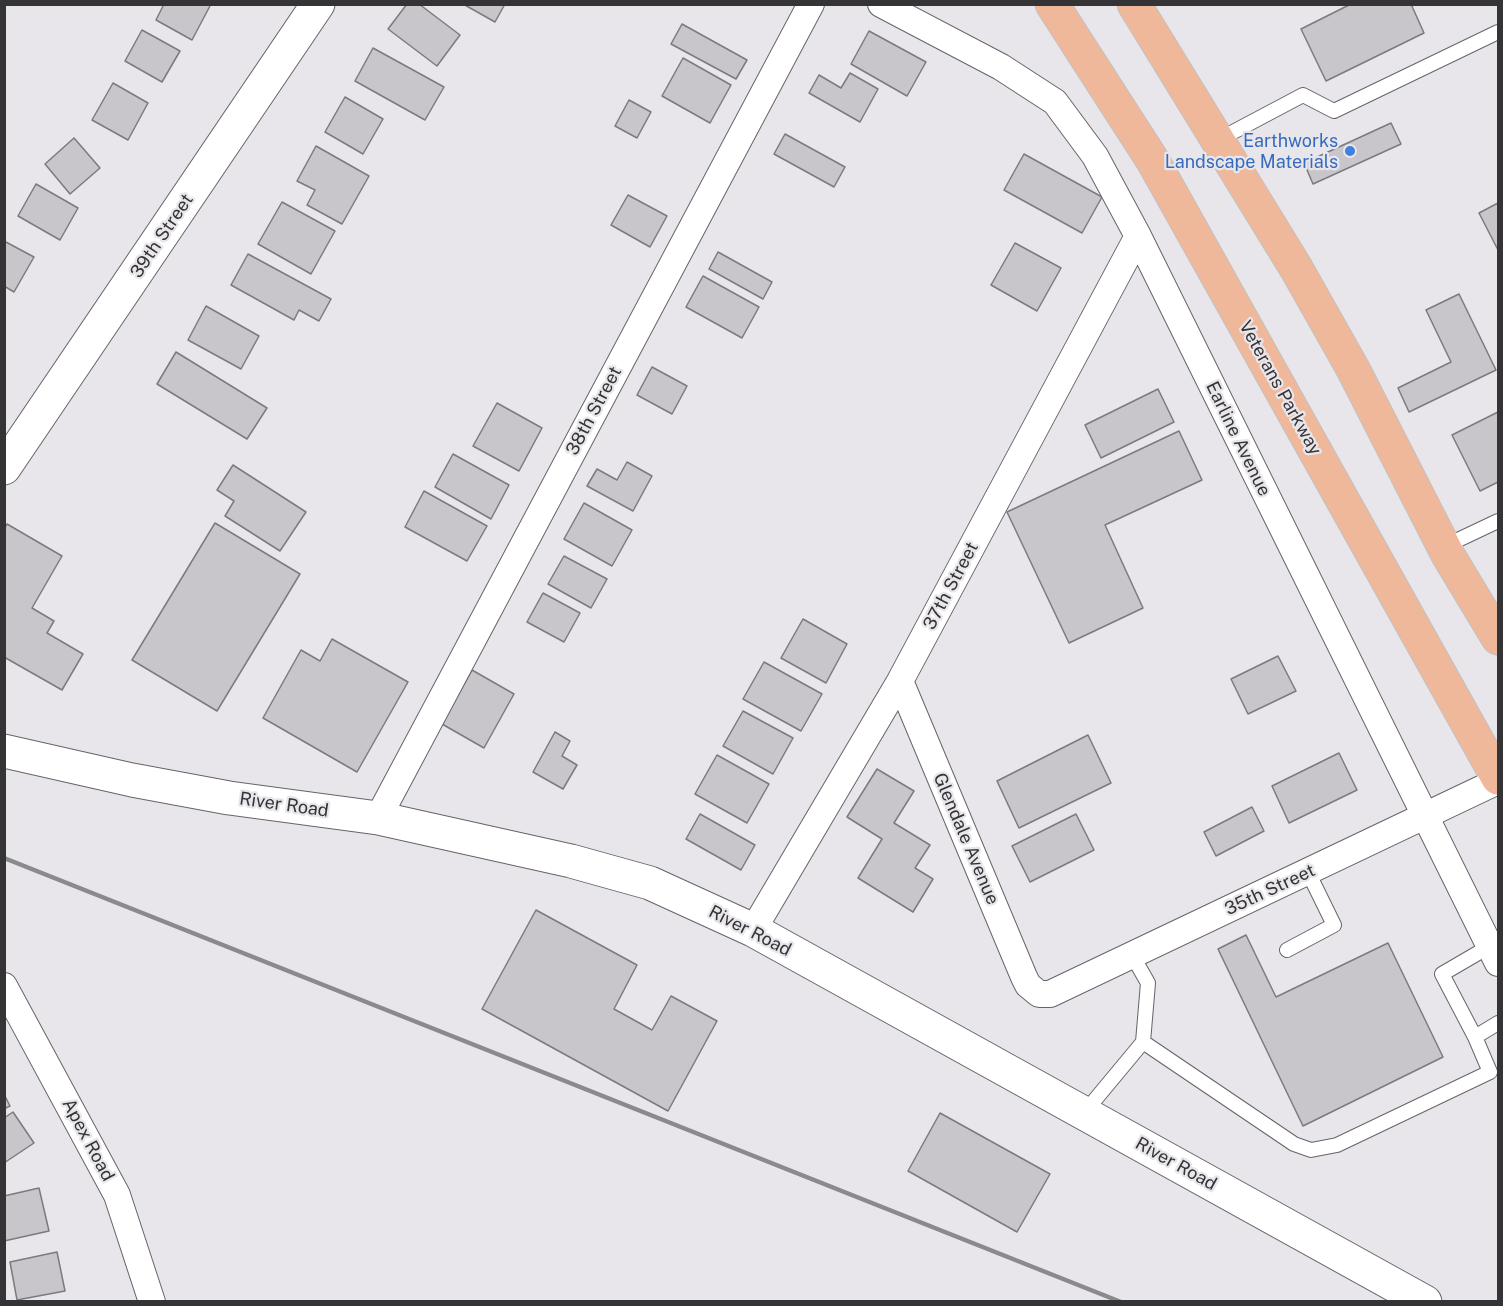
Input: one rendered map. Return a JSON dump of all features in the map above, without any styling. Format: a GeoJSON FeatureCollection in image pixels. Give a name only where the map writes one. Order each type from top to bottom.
{"type":"FeatureCollection","features":[{"type":"Feature","properties":{"kind":"main road","name":"39th Street"},"geometry":{"type":"LineString","coordinates":[[4,468],[318,4]]}},
{"type":"Feature","properties":{"kind":"main road","name":"Veterans Parkway"},"geometry":{"type":"LineString","coordinates":[[1052,4],[1153,161],[1498,779]]}},
{"type":"Feature","properties":{"kind":"main road"},"geometry":{"type":"LineString","coordinates":[[1134,4],[1218,140],[1353,369],[1443,546],[1498,638]]}},
{"type":"Feature","properties":{"kind":"main road","name":"River Road"},"geometry":{"type":"LineString","coordinates":[[4,751],[132,780],[229,798],[378,818],[571,861],[650,883],[753,930],[1425,1302]]}},
{"type":"Feature","properties":{"kind":"street","name":"38th Street"},"geometry":{"type":"LineString","coordinates":[[378,818],[811,4]]}},
{"type":"Feature","properties":{"kind":"street","name":"Earline Avenue"},"geometry":{"type":"LineString","coordinates":[[881,4],[1001,67],[1055,102],[1095,156],[1138,236],[1494,954]]}},
{"type":"Feature","properties":{"kind":"street","name":"37th Street"},"geometry":{"type":"LineString","coordinates":[[753,930],[900,681],[1138,236]]}},
{"type":"Feature","properties":{"kind":"street","name":"Glendale Avenue"},"geometry":{"type":"LineString","coordinates":[[900,681],[1024,977],[1028,986],[1039,994]]}},
{"type":"Feature","properties":{"kind":"street","name":"35th Street"},"geometry":{"type":"LineString","coordinates":[[1039,994],[1050,994],[1425,818],[1498,779]]}},
{"type":"Feature","properties":{"kind":"street","name":"Apex Road"},"geometry":{"type":"LineString","coordinates":[[4,986],[117,1194],[152,1302]]}},
{"type":"Feature","properties":{"kind":"lane"},"geometry":{"type":"LineString","coordinates":[[1218,140],[1303,95],[1334,111],[1498,32]]}},
{"type":"Feature","properties":{"kind":"lane"},"geometry":{"type":"LineString","coordinates":[[1443,546],[1498,521]]}},
{"type":"Feature","properties":{"kind":"lane"},"geometry":{"type":"LineString","coordinates":[[1287,950],[1334,925],[1308,872]]}},
{"type":"Feature","properties":{"kind":"lane"},"geometry":{"type":"LineString","coordinates":[[1143,1042],[1261,1124],[1294,1144],[1311,1150],[1337,1145],[1490,1072],[1475,1037],[1442,974],[1494,954]]}},
{"type":"Feature","properties":{"kind":"lane"},"geometry":{"type":"LineString","coordinates":[[1084,1113],[1143,1042],[1148,983],[1132,955]]}},
{"type":"Feature","properties":{"kind":"lane"},"geometry":{"type":"LineString","coordinates":[[1475,1037],[1498,1023]]}},
{"type":"Feature","properties":{"kind":"building"},"geometry":{"type":"Polygon","coordinates":[[[164,4],[211,4],[192,40],[156,20],[164,4]]]}},
{"type":"Feature","properties":{"kind":"building"},"geometry":{"type":"Polygon","coordinates":[[[407,4],[419,4],[460,35],[437,66],[388,29],[407,4]]]}},
{"type":"Feature","properties":{"kind":"building"},"geometry":{"type":"Polygon","coordinates":[[[463,4],[505,4],[495,22],[463,4]]]}},
{"type":"Feature","properties":{"kind":"building"},"geometry":{"type":"Polygon","coordinates":[[[1351,4],[1411,4],[1424,33],[1326,81],[1301,29],[1351,4]]]}},
{"type":"Feature","properties":{"kind":"building"},"geometry":{"type":"Polygon","coordinates":[[[682,24],[747,60],[736,79],[671,44],[682,24]]]}},
{"type":"Feature","properties":{"kind":"building"},"geometry":{"type":"Polygon","coordinates":[[[142,30],[180,51],[162,82],[125,61],[142,30]]]}},
{"type":"Feature","properties":{"kind":"building"},"geometry":{"type":"Polygon","coordinates":[[[869,31],[926,62],[907,96],[851,64],[869,31]]]}},
{"type":"Feature","properties":{"kind":"building"},"geometry":{"type":"Polygon","coordinates":[[[373,48],[444,87],[425,120],[355,81],[373,48]]]}},
{"type":"Feature","properties":{"kind":"building"},"geometry":{"type":"Polygon","coordinates":[[[683,58],[731,85],[710,123],[662,96],[683,58]]]}},
{"type":"Feature","properties":{"kind":"building"},"geometry":{"type":"Polygon","coordinates":[[[850,73],[878,89],[860,122],[809,93],[819,75],[841,88],[850,73]]]}},
{"type":"Feature","properties":{"kind":"building"},"geometry":{"type":"Polygon","coordinates":[[[113,83],[148,103],[128,140],[92,120],[113,83]]]}},
{"type":"Feature","properties":{"kind":"building"},"geometry":{"type":"Polygon","coordinates":[[[345,97],[383,119],[363,154],[325,132],[345,97]]]}},
{"type":"Feature","properties":{"kind":"building"},"geometry":{"type":"Polygon","coordinates":[[[629,100],[651,112],[637,138],[615,126],[629,100]]]}},
{"type":"Feature","properties":{"kind":"building"},"geometry":{"type":"Polygon","coordinates":[[[1391,123],[1401,144],[1313,184],[1304,163],[1391,123]]]}},
{"type":"Feature","properties":{"kind":"building"},"geometry":{"type":"Polygon","coordinates":[[[785,134],[845,167],[834,187],[774,154],[785,134]]]}},
{"type":"Feature","properties":{"kind":"building"},"geometry":{"type":"Polygon","coordinates":[[[74,138],[100,168],[70,194],[45,164],[74,138]]]}},
{"type":"Feature","properties":{"kind":"building"},"geometry":{"type":"Polygon","coordinates":[[[316,146],[369,176],[342,224],[307,205],[315,190],[297,181],[316,146]]]}},
{"type":"Feature","properties":{"kind":"building"},"geometry":{"type":"Polygon","coordinates":[[[1024,154],[1102,197],[1082,233],[1004,190],[1024,154]]]}},
{"type":"Feature","properties":{"kind":"building"},"geometry":{"type":"Polygon","coordinates":[[[36,184],[78,208],[60,240],[18,216],[36,184]]]}},
{"type":"Feature","properties":{"kind":"building"},"geometry":{"type":"Polygon","coordinates":[[[628,195],[667,216],[650,247],[611,225],[628,195]]]}},
{"type":"Feature","properties":{"kind":"building"},"geometry":{"type":"Polygon","coordinates":[[[282,202],[335,231],[311,274],[258,244],[282,202]]]}},
{"type":"Feature","properties":{"kind":"building"},"geometry":{"type":"Polygon","coordinates":[[[1498,203],[1498,250],[1479,213],[1498,203]]]}},
{"type":"Feature","properties":{"kind":"building"},"geometry":{"type":"Polygon","coordinates":[[[4,241],[34,257],[14,292],[4,286],[4,241]]]}},
{"type":"Feature","properties":{"kind":"building"},"geometry":{"type":"Polygon","coordinates":[[[1015,243],[1061,268],[1037,311],[991,285],[1015,243]]]}},
{"type":"Feature","properties":{"kind":"building"},"geometry":{"type":"Polygon","coordinates":[[[718,252],[772,282],[763,299],[709,269],[718,252]]]}},
{"type":"Feature","properties":{"kind":"building"},"geometry":{"type":"Polygon","coordinates":[[[248,254],[331,299],[319,321],[299,310],[294,320],[231,285],[248,254]]]}},
{"type":"Feature","properties":{"kind":"building"},"geometry":{"type":"Polygon","coordinates":[[[703,276],[759,307],[742,338],[686,307],[703,276]]]}},
{"type":"Feature","properties":{"kind":"building"},"geometry":{"type":"Polygon","coordinates":[[[1459,294],[1496,370],[1409,412],[1398,388],[1451,362],[1426,310],[1459,294]]]}},
{"type":"Feature","properties":{"kind":"building"},"geometry":{"type":"Polygon","coordinates":[[[206,306],[259,336],[241,369],[188,340],[206,306]]]}},
{"type":"Feature","properties":{"kind":"building"},"geometry":{"type":"Polygon","coordinates":[[[176,352],[267,408],[247,439],[157,384],[176,352]]]}},
{"type":"Feature","properties":{"kind":"building"},"geometry":{"type":"Polygon","coordinates":[[[652,367],[687,386],[672,414],[637,395],[652,367]]]}},
{"type":"Feature","properties":{"kind":"building"},"geometry":{"type":"Polygon","coordinates":[[[1158,389],[1174,422],[1101,458],[1085,425],[1158,389]]]}},
{"type":"Feature","properties":{"kind":"building"},"geometry":{"type":"Polygon","coordinates":[[[497,403],[542,428],[519,471],[473,446],[497,403]]]}},
{"type":"Feature","properties":{"kind":"building"},"geometry":{"type":"Polygon","coordinates":[[[1498,412],[1498,482],[1480,491],[1452,435],[1498,412]]]}},
{"type":"Feature","properties":{"kind":"building"},"geometry":{"type":"Polygon","coordinates":[[[1179,431],[1202,480],[1105,525],[1143,608],[1069,643],[1007,512],[1179,431]]]}},
{"type":"Feature","properties":{"kind":"building"},"geometry":{"type":"Polygon","coordinates":[[[453,454],[509,485],[491,519],[435,487],[453,454]]]}},
{"type":"Feature","properties":{"kind":"building"},"geometry":{"type":"Polygon","coordinates":[[[627,462],[652,476],[633,511],[587,486],[597,469],[617,480],[627,462]]]}},
{"type":"Feature","properties":{"kind":"building"},"geometry":{"type":"Polygon","coordinates":[[[233,465],[306,512],[280,551],[225,516],[234,501],[217,490],[233,465]]]}},
{"type":"Feature","properties":{"kind":"building"},"geometry":{"type":"Polygon","coordinates":[[[424,491],[487,526],[467,561],[405,527],[424,491]]]}},
{"type":"Feature","properties":{"kind":"building"},"geometry":{"type":"Polygon","coordinates":[[[584,503],[632,530],[612,566],[564,539],[584,503]]]}},
{"type":"Feature","properties":{"kind":"building"},"geometry":{"type":"Polygon","coordinates":[[[215,523],[300,574],[217,711],[132,660],[215,523]]]}},
{"type":"Feature","properties":{"kind":"building"},"geometry":{"type":"Polygon","coordinates":[[[7,524],[62,556],[32,608],[54,621],[47,633],[83,654],[62,690],[4,657],[4,529],[7,524]]]}},
{"type":"Feature","properties":{"kind":"building"},"geometry":{"type":"Polygon","coordinates":[[[564,556],[607,579],[591,608],[548,584],[564,556]]]}},
{"type":"Feature","properties":{"kind":"building"},"geometry":{"type":"Polygon","coordinates":[[[543,593],[580,613],[564,642],[527,622],[543,593]]]}},
{"type":"Feature","properties":{"kind":"building"},"geometry":{"type":"Polygon","coordinates":[[[803,619],[847,644],[826,683],[781,658],[803,619]]]}},
{"type":"Feature","properties":{"kind":"building"},"geometry":{"type":"Polygon","coordinates":[[[332,639],[408,682],[357,772],[263,718],[301,650],[320,661],[332,639]]]}},
{"type":"Feature","properties":{"kind":"building"},"geometry":{"type":"Polygon","coordinates":[[[1278,656],[1296,691],[1248,714],[1231,679],[1278,656]]]}},
{"type":"Feature","properties":{"kind":"building"},"geometry":{"type":"Polygon","coordinates":[[[764,662],[822,694],[801,731],[743,699],[764,662]]]}},
{"type":"Feature","properties":{"kind":"building"},"geometry":{"type":"Polygon","coordinates":[[[472,670],[514,694],[484,748],[442,724],[472,670]]]}},
{"type":"Feature","properties":{"kind":"building"},"geometry":{"type":"Polygon","coordinates":[[[743,711],[793,738],[773,774],[723,746],[743,711]]]}},
{"type":"Feature","properties":{"kind":"building"},"geometry":{"type":"Polygon","coordinates":[[[555,732],[570,741],[562,756],[577,765],[563,789],[533,772],[555,732]]]}},
{"type":"Feature","properties":{"kind":"building"},"geometry":{"type":"Polygon","coordinates":[[[1088,735],[1111,783],[1019,828],[997,781],[1088,735]]]}},
{"type":"Feature","properties":{"kind":"building"},"geometry":{"type":"Polygon","coordinates":[[[1339,753],[1357,790],[1289,823],[1272,786],[1339,753]]]}},
{"type":"Feature","properties":{"kind":"building"},"geometry":{"type":"Polygon","coordinates":[[[717,755],[769,784],[747,823],[695,794],[717,755]]]}},
{"type":"Feature","properties":{"kind":"building"},"geometry":{"type":"Polygon","coordinates":[[[877,769],[914,791],[894,823],[930,845],[915,868],[933,879],[913,912],[858,878],[882,839],[847,817],[877,769]]]}},
{"type":"Feature","properties":{"kind":"building"},"geometry":{"type":"Polygon","coordinates":[[[1252,807],[1264,831],[1216,856],[1204,832],[1252,807]]]}},
{"type":"Feature","properties":{"kind":"building"},"geometry":{"type":"Polygon","coordinates":[[[700,814],[755,845],[741,870],[686,839],[700,814]]]}},
{"type":"Feature","properties":{"kind":"building"},"geometry":{"type":"Polygon","coordinates":[[[1076,814],[1094,850],[1030,882],[1012,846],[1076,814]]]}},
{"type":"Feature","properties":{"kind":"building"},"geometry":{"type":"Polygon","coordinates":[[[536,910],[637,965],[614,1009],[652,1030],[671,996],[717,1021],[668,1111],[482,1009],[536,910]]]}},
{"type":"Feature","properties":{"kind":"building"},"geometry":{"type":"Polygon","coordinates":[[[1246,935],[1276,997],[1388,943],[1443,1057],[1303,1126],[1218,949],[1246,935]]]}},
{"type":"Feature","properties":{"kind":"building"},"geometry":{"type":"Polygon","coordinates":[[[4,1094],[10,1106],[4,1109],[4,1094]]]}},
{"type":"Feature","properties":{"kind":"building"},"geometry":{"type":"Polygon","coordinates":[[[13,1112],[34,1143],[4,1163],[4,1118],[13,1112]]]}},
{"type":"Feature","properties":{"kind":"building"},"geometry":{"type":"Polygon","coordinates":[[[940,1113],[1050,1174],[1017,1232],[908,1171],[940,1113]]]}},
{"type":"Feature","properties":{"kind":"building"},"geometry":{"type":"Polygon","coordinates":[[[39,1188],[49,1231],[4,1241],[4,1196],[39,1188]]]}},
{"type":"Feature","properties":{"kind":"building"},"geometry":{"type":"Polygon","coordinates":[[[57,1252],[65,1291],[17,1300],[10,1262],[57,1252]]]}},
{"type":"Feature","properties":{"kind":"railway"},"geometry":{"type":"LineString","coordinates":[[4,858],[1121,1302]]}},
{"type":"Feature","properties":{"kind":"place","name":"Earthworks Landscape Materials"},"geometry":{"type":"Point","coordinates":[1350,151]}}]}
